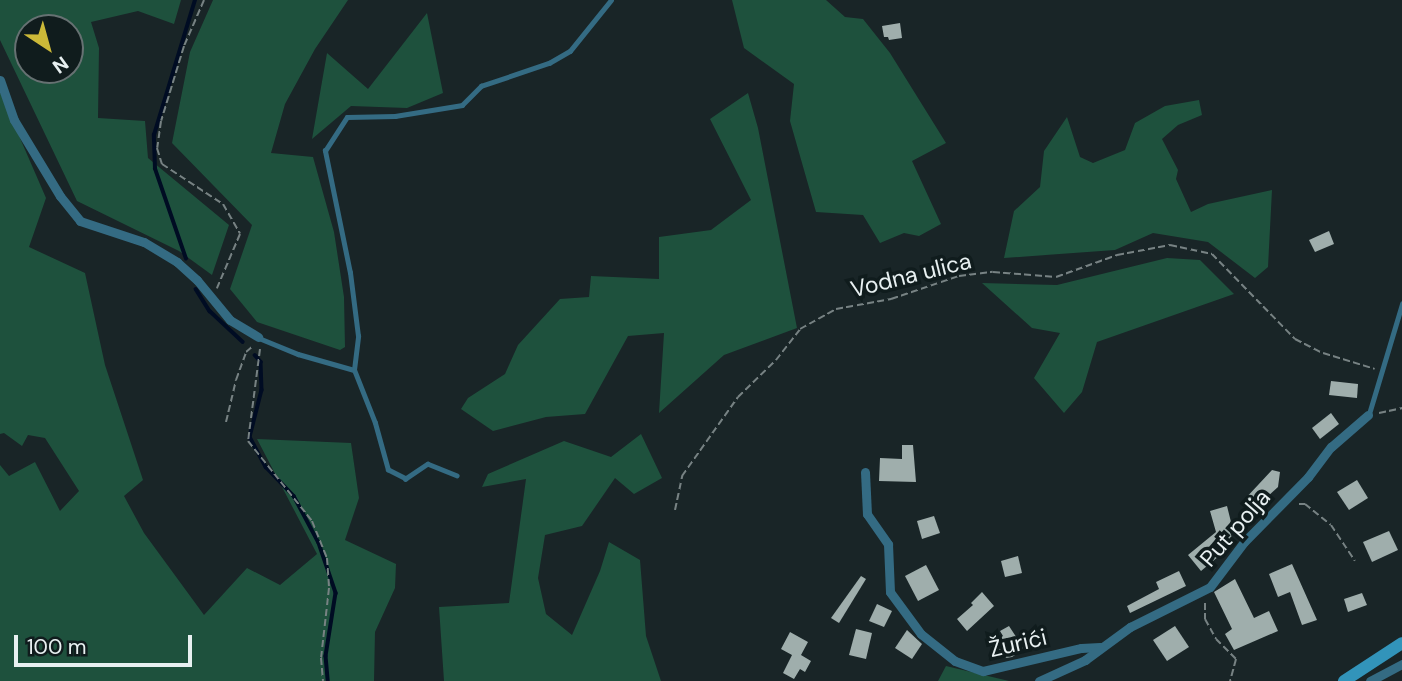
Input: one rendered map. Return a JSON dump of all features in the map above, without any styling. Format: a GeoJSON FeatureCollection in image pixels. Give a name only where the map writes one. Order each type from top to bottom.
{"type":"FeatureCollection","features":[{"type":"Feature","properties":{"kind":"main road"},"geometry":{"type":"LineString","coordinates":[[1344,681],[1402,643]]}},
{"type":"Feature","properties":{"kind":"street"},"geometry":{"type":"LineString","coordinates":[[0,80],[14,120],[54,187],[80,221],[155,248],[197,279],[230,320],[260,338]]}},
{"type":"Feature","properties":{"kind":"street","name":"Put polja"},"geometry":{"type":"LineString","coordinates":[[1039,681],[1085,660],[1130,627],[1210,587],[1244,542],[1331,447],[1368,415]]}},
{"type":"Feature","properties":{"kind":"street","name":"Žurići"},"geometry":{"type":"LineString","coordinates":[[865,472],[867,514],[888,544],[890,592],[921,634],[955,661],[983,671],[1081,648],[1102,647]]}},
{"type":"Feature","properties":{"kind":"street"},"geometry":{"type":"LineString","coordinates":[[1370,681],[1402,664]]}},
{"type":"Feature","properties":{"kind":"lane"},"geometry":{"type":"LineString","coordinates":[[457,476],[428,464],[406,479],[388,470],[375,423],[354,370],[358,336],[350,273],[325,151],[347,117],[395,116],[462,105],[481,86],[549,63],[570,51],[611,0]]}},
{"type":"Feature","properties":{"kind":"lane"},"geometry":{"type":"LineString","coordinates":[[1368,415],[1379,371],[1402,304]]}},
{"type":"Feature","properties":{"kind":"lane"},"geometry":{"type":"LineString","coordinates":[[260,338],[299,354],[354,370]]}},
{"type":"Feature","properties":{"kind":"path"},"geometry":{"type":"LineString","coordinates":[[204,0],[184,46],[161,121],[158,148],[162,164],[223,204],[240,234],[220,275],[212,300]]}},
{"type":"Feature","properties":{"kind":"path","name":"Vodna ulica"},"geometry":{"type":"LineString","coordinates":[[675,510],[682,477],[738,397],[776,360],[800,329],[836,309],[891,299],[959,276],[993,272],[1056,277],[1117,255],[1170,245],[1212,254],[1295,339],[1323,353],[1379,371]]}},
{"type":"Feature","properties":{"kind":"path"},"geometry":{"type":"LineString","coordinates":[[226,422],[246,352],[260,338]]}},
{"type":"Feature","properties":{"kind":"path"},"geometry":{"type":"LineString","coordinates":[[260,338],[248,441],[312,521],[327,558],[330,588],[321,658],[323,681]]}},
{"type":"Feature","properties":{"kind":"path"},"geometry":{"type":"LineString","coordinates":[[1368,415],[1402,408]]}},
{"type":"Feature","properties":{"kind":"path"},"geometry":{"type":"LineString","coordinates":[[1281,504],[1305,504],[1331,525],[1355,561]]}},
{"type":"Feature","properties":{"kind":"path"},"geometry":{"type":"LineString","coordinates":[[1210,587],[1204,605],[1205,619],[1216,639],[1236,659],[1230,681]]}},
{"type":"Feature","properties":{"kind":"green space"},"geometry":{"type":"Polygon","coordinates":[[[0,0],[181,0],[174,24],[138,11],[91,22],[99,48],[98,118],[145,121],[148,158],[229,225],[212,275],[179,251],[77,201],[21,84],[84,84],[84,14],[14,14],[14,69],[0,40],[0,0]]]}},
{"type":"Feature","properties":{"kind":"green space"},"geometry":{"type":"Polygon","coordinates":[[[213,0],[348,0],[315,49],[285,104],[271,153],[313,157],[334,232],[344,297],[345,347],[340,350],[257,322],[230,289],[252,225],[172,143],[190,52],[213,0]]]}},
{"type":"Feature","properties":{"kind":"green space"},"geometry":{"type":"Polygon","coordinates":[[[732,0],[826,0],[845,17],[863,19],[890,53],[946,143],[912,161],[941,224],[919,236],[904,233],[880,243],[863,215],[816,212],[790,121],[794,84],[744,48],[732,0]]]}},
{"type":"Feature","properties":{"kind":"green space"},"geometry":{"type":"Polygon","coordinates":[[[427,13],[443,93],[407,108],[351,106],[312,139],[327,53],[368,89],[427,13]]]}},
{"type":"Feature","properties":{"kind":"green space"},"geometry":{"type":"Polygon","coordinates":[[[0,92],[46,198],[29,247],[85,273],[105,365],[143,480],[124,496],[144,533],[204,615],[247,568],[280,585],[317,554],[257,439],[351,443],[359,498],[345,540],[396,564],[395,588],[375,632],[374,681],[0,681],[0,465],[9,476],[35,462],[60,511],[79,491],[45,438],[28,435],[22,446],[4,433],[0,434],[0,92]]]}},
{"type":"Feature","properties":{"kind":"green space"},"geometry":{"type":"Polygon","coordinates":[[[748,93],[758,128],[797,328],[724,355],[659,413],[664,333],[628,336],[585,414],[546,417],[493,431],[461,409],[468,398],[505,374],[518,345],[560,299],[589,297],[591,276],[659,279],[659,237],[711,230],[751,200],[710,119],[748,93]]]}},
{"type":"Feature","properties":{"kind":"green space"},"geometry":{"type":"Polygon","coordinates":[[[1199,100],[1202,115],[1178,125],[1162,139],[1178,170],[1176,179],[1191,212],[1208,204],[1272,190],[1268,267],[1255,278],[1208,242],[1153,233],[1115,250],[1004,258],[1014,211],[1040,187],[1044,151],[1067,117],[1080,157],[1093,163],[1125,150],[1135,123],[1165,106],[1199,100]]]}},
{"type":"Feature","properties":{"kind":"green space"},"geometry":{"type":"Polygon","coordinates":[[[1167,258],[1200,260],[1234,294],[1097,342],[1082,392],[1064,413],[1034,378],[1060,333],[1032,328],[982,283],[1057,285],[1167,258]]]}},
{"type":"Feature","properties":{"kind":"green space"},"geometry":{"type":"Polygon","coordinates":[[[641,434],[662,478],[634,494],[615,478],[582,526],[545,535],[538,578],[546,614],[572,635],[600,571],[609,542],[640,560],[646,636],[661,681],[444,681],[439,607],[509,603],[526,479],[482,487],[488,474],[564,441],[611,457],[641,434]]]}},
{"type":"Feature","properties":{"kind":"green space"},"geometry":{"type":"Polygon","coordinates":[[[946,666],[1009,681],[938,681],[946,666]]]}},
{"type":"Feature","properties":{"kind":"building"},"geometry":{"type":"Polygon","coordinates":[[[900,23],[902,38],[889,40],[884,37],[882,26],[900,23]]]}},
{"type":"Feature","properties":{"kind":"building"},"geometry":{"type":"Polygon","coordinates":[[[1329,231],[1334,244],[1315,252],[1309,240],[1329,231]]]}},
{"type":"Feature","properties":{"kind":"building"},"geometry":{"type":"Polygon","coordinates":[[[1331,381],[1358,384],[1357,398],[1329,395],[1331,381]]]}},
{"type":"Feature","properties":{"kind":"building"},"geometry":{"type":"Polygon","coordinates":[[[1331,413],[1339,424],[1320,439],[1312,428],[1331,413]]]}},
{"type":"Feature","properties":{"kind":"building"},"geometry":{"type":"Polygon","coordinates":[[[902,445],[913,445],[916,482],[879,481],[880,458],[902,459],[902,445]]]}},
{"type":"Feature","properties":{"kind":"building"},"geometry":{"type":"Polygon","coordinates":[[[1272,470],[1280,472],[1278,487],[1258,505],[1259,508],[1247,513],[1244,500],[1272,470]]]}},
{"type":"Feature","properties":{"kind":"building"},"geometry":{"type":"Polygon","coordinates":[[[1357,480],[1368,498],[1349,510],[1337,492],[1357,480]]]}},
{"type":"Feature","properties":{"kind":"building"},"geometry":{"type":"Polygon","coordinates":[[[1227,506],[1232,526],[1228,527],[1234,543],[1215,551],[1219,556],[1201,571],[1188,555],[1216,532],[1210,511],[1227,506]]]}},
{"type":"Feature","properties":{"kind":"building"},"geometry":{"type":"Polygon","coordinates":[[[934,516],[940,533],[922,539],[917,521],[934,516]]]}},
{"type":"Feature","properties":{"kind":"building"},"geometry":{"type":"Polygon","coordinates":[[[1389,531],[1398,550],[1372,562],[1363,542],[1389,531]]]}},
{"type":"Feature","properties":{"kind":"building"},"geometry":{"type":"Polygon","coordinates":[[[1018,556],[1022,573],[1005,577],[1001,561],[1018,556]]]}},
{"type":"Feature","properties":{"kind":"building"},"geometry":{"type":"Polygon","coordinates":[[[1292,564],[1317,620],[1302,625],[1290,592],[1278,597],[1269,574],[1292,564]]]}},
{"type":"Feature","properties":{"kind":"building"},"geometry":{"type":"Polygon","coordinates":[[[926,565],[939,590],[918,601],[905,576],[926,565]]]}},
{"type":"Feature","properties":{"kind":"building"},"geometry":{"type":"Polygon","coordinates":[[[1179,571],[1186,586],[1130,613],[1127,606],[1159,589],[1156,582],[1179,571]]]}},
{"type":"Feature","properties":{"kind":"building"},"geometry":{"type":"Polygon","coordinates":[[[861,576],[866,579],[839,623],[831,618],[861,576]]]}},
{"type":"Feature","properties":{"kind":"building"},"geometry":{"type":"Polygon","coordinates":[[[1235,579],[1254,618],[1269,611],[1278,631],[1234,650],[1225,634],[1232,629],[1214,592],[1235,579]]]}},
{"type":"Feature","properties":{"kind":"building"},"geometry":{"type":"Polygon","coordinates":[[[982,592],[994,606],[967,631],[957,619],[973,605],[971,603],[982,592]]]}},
{"type":"Feature","properties":{"kind":"building"},"geometry":{"type":"Polygon","coordinates":[[[1362,593],[1367,605],[1348,612],[1344,599],[1362,593]]]}},
{"type":"Feature","properties":{"kind":"building"},"geometry":{"type":"Polygon","coordinates":[[[877,604],[892,611],[884,627],[869,621],[877,604]]]}},
{"type":"Feature","properties":{"kind":"building"},"geometry":{"type":"Polygon","coordinates":[[[1009,626],[1024,649],[1012,657],[1006,658],[1004,655],[999,658],[990,644],[1003,636],[1000,631],[1009,626]]]}},
{"type":"Feature","properties":{"kind":"building"},"geometry":{"type":"Polygon","coordinates":[[[1175,626],[1189,647],[1167,661],[1153,640],[1175,626]]]}},
{"type":"Feature","properties":{"kind":"building"},"geometry":{"type":"Polygon","coordinates":[[[856,629],[872,633],[866,659],[849,655],[856,629]]]}},
{"type":"Feature","properties":{"kind":"building"},"geometry":{"type":"Polygon","coordinates":[[[907,630],[922,644],[912,659],[895,648],[907,630]]]}},
{"type":"Feature","properties":{"kind":"building"},"geometry":{"type":"Polygon","coordinates":[[[790,632],[808,642],[801,655],[811,661],[805,672],[800,669],[794,679],[783,673],[792,655],[781,649],[790,632]]]}},
{"type":"Feature","properties":{"kind":"waterway"},"geometry":{"type":"LineString","coordinates":[[186,259],[155,169],[154,135],[195,0]]}},
{"type":"Feature","properties":{"kind":"waterway"},"geometry":{"type":"LineString","coordinates":[[196,289],[210,311],[243,342]]}},
{"type":"Feature","properties":{"kind":"waterway"},"geometry":{"type":"LineString","coordinates":[[255,355],[261,362],[262,390],[250,437],[266,467],[294,496],[319,543],[336,593],[326,656],[328,681]]}}]}
